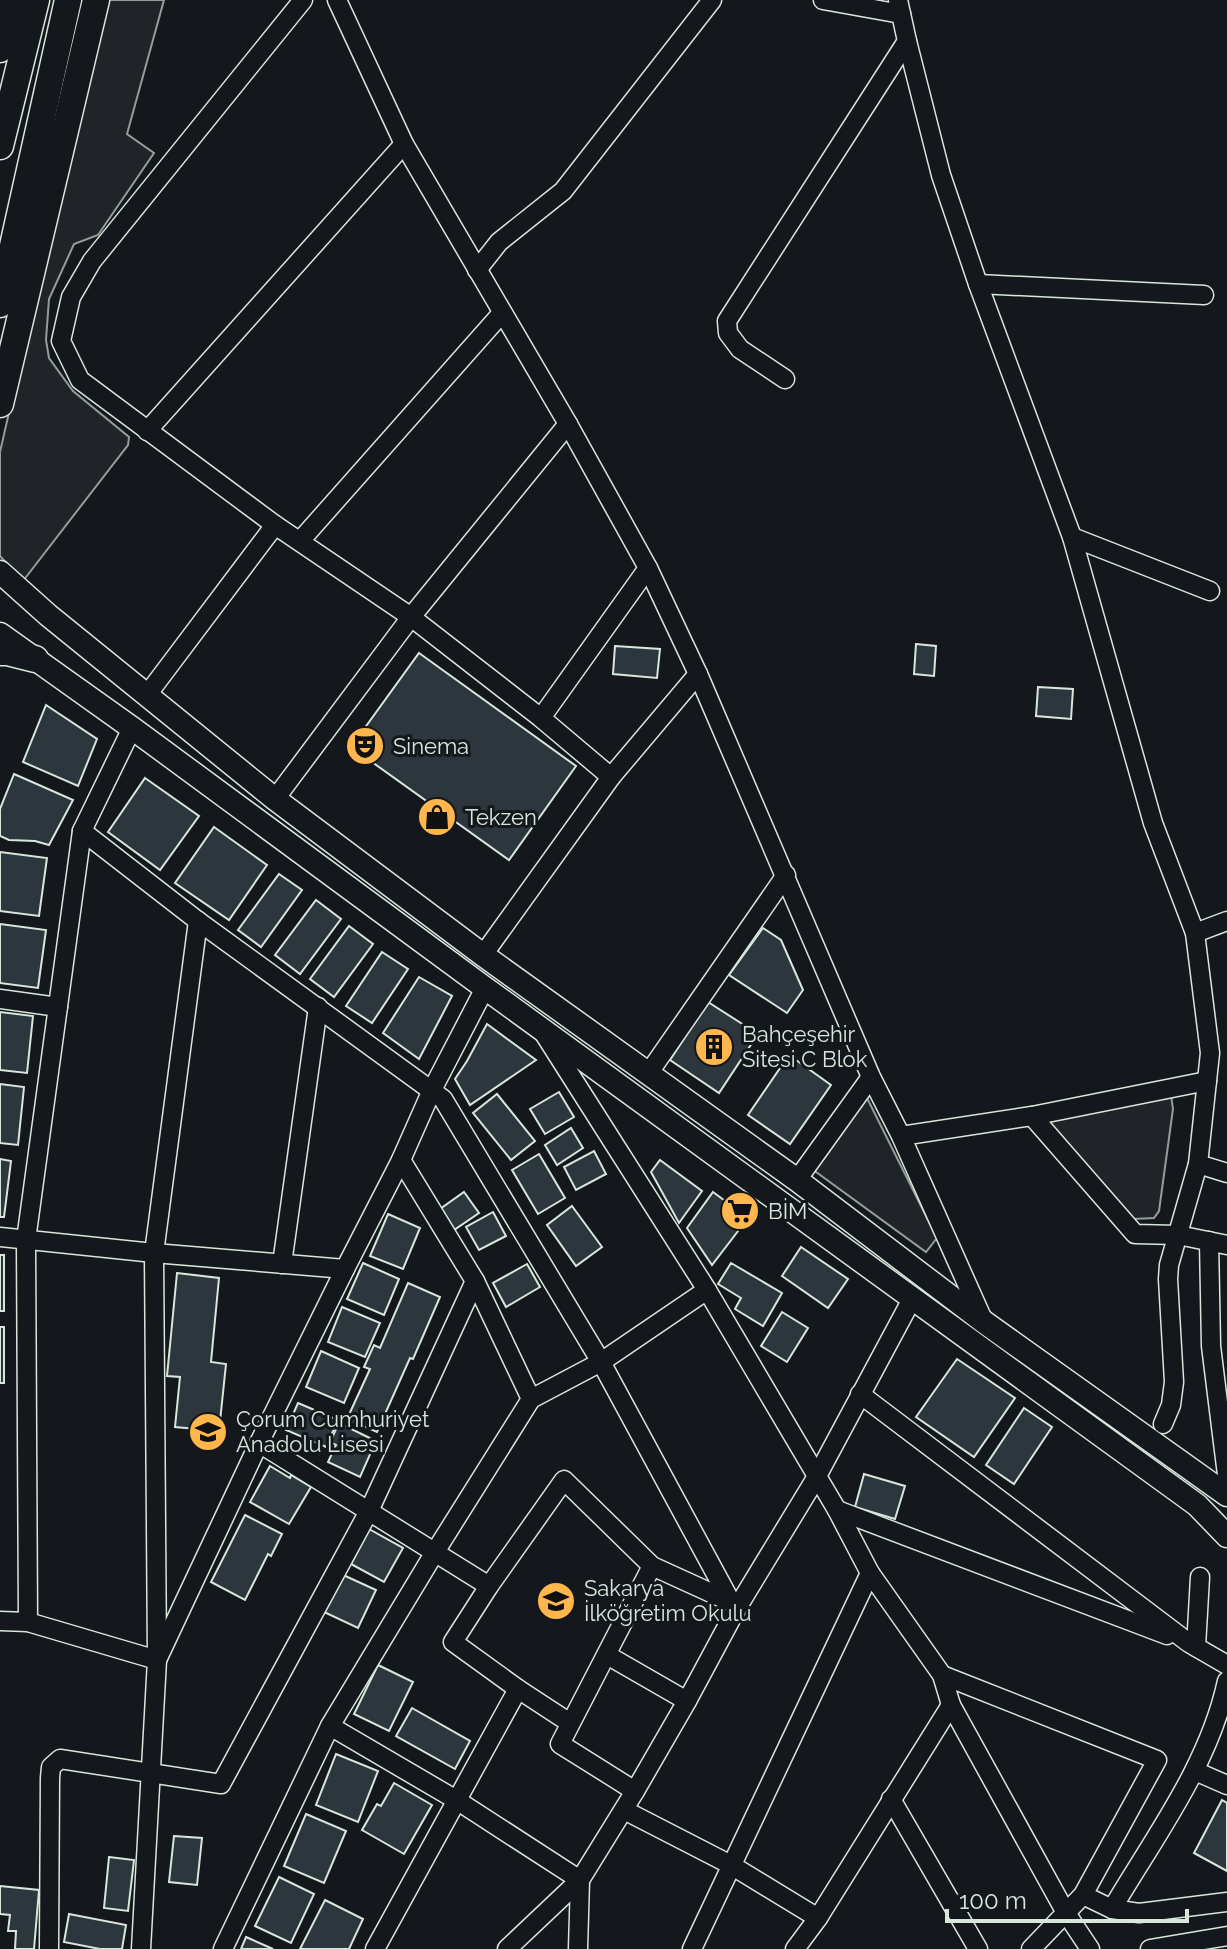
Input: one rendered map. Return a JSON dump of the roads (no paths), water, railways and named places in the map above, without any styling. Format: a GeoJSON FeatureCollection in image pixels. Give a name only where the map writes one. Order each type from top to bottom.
{"type":"FeatureCollection","features":[{"type":"Feature","properties":{"kind":"highway"},"geometry":{"type":"LineString","coordinates":[[0,49],[11,0]]}},
{"type":"Feature","properties":{"kind":"highway"},"geometry":{"type":"LineString","coordinates":[[0,146],[36,0]]}},
{"type":"Feature","properties":{"kind":"highway"},"geometry":{"type":"LineString","coordinates":[[0,304],[68,0]]}},
{"type":"Feature","properties":{"kind":"highway"},"geometry":{"type":"LineString","coordinates":[[0,404],[96,0]]}},
{"type":"Feature","properties":{"kind":"highway"},"geometry":{"type":"LineString","coordinates":[[0,652],[35,659]]}},
{"type":"Feature","properties":{"kind":"main road"},"geometry":{"type":"LineString","coordinates":[[0,572],[48,615],[275,799],[491,961],[797,1180],[984,1322],[1227,1495]]}},
{"type":"Feature","properties":{"kind":"main road"},"geometry":{"type":"LineString","coordinates":[[0,634],[1197,1505],[1227,1536]]}},
{"type":"Feature","properties":{"kind":"main road"},"geometry":{"type":"LineString","coordinates":[[476,982],[491,961]]}},
{"type":"Feature","properties":{"kind":"street"},"geometry":{"type":"LineString","coordinates":[[303,0],[92,261],[71,297],[61,341],[80,380],[275,525],[411,617],[611,777]]}},
{"type":"Feature","properties":{"kind":"street"},"geometry":{"type":"LineString","coordinates":[[337,0],[404,144],[568,424],[648,568],[698,674],[871,1077],[901,1136],[984,1322]]}},
{"type":"Feature","properties":{"kind":"street"},"geometry":{"type":"LineString","coordinates":[[477,270],[499,242],[563,191],[712,0]]}},
{"type":"Feature","properties":{"kind":"street"},"geometry":{"type":"LineString","coordinates":[[823,0],[900,7],[941,175],[1072,537],[1153,823],[1195,933],[1210,1053],[1198,1164],[1169,1265],[1174,1382],[1171,1405],[1163,1424]]}},
{"type":"Feature","properties":{"kind":"street"},"geometry":{"type":"LineString","coordinates":[[785,379],[740,349],[728,333],[727,321],[907,41]]}},
{"type":"Feature","properties":{"kind":"street"},"geometry":{"type":"LineString","coordinates":[[147,431],[404,144]]}},
{"type":"Feature","properties":{"kind":"street"},"geometry":{"type":"LineString","coordinates":[[978,284],[1204,295]]}},
{"type":"Feature","properties":{"kind":"street"},"geometry":{"type":"LineString","coordinates":[[300,541],[502,313]]}},
{"type":"Feature","properties":{"kind":"street"},"geometry":{"type":"LineString","coordinates":[[275,799],[411,617],[568,424]]}},
{"type":"Feature","properties":{"kind":"street"},"geometry":{"type":"LineString","coordinates":[[147,695],[275,525]]}},
{"type":"Feature","properties":{"kind":"street"},"geometry":{"type":"LineString","coordinates":[[1072,537],[1210,591]]}},
{"type":"Feature","properties":{"kind":"street"},"geometry":{"type":"LineString","coordinates":[[541,718],[648,568]]}},
{"type":"Feature","properties":{"kind":"street"},"geometry":{"type":"LineString","coordinates":[[491,961],[611,777],[698,674]]}},
{"type":"Feature","properties":{"kind":"street"},"geometry":{"type":"LineString","coordinates":[[28,1622],[26,1240],[82,831],[132,728]]}},
{"type":"Feature","properties":{"kind":"street"},"geometry":{"type":"LineString","coordinates":[[82,831],[198,921],[443,1099],[601,1362],[734,1605]]}},
{"type":"Feature","properties":{"kind":"street"},"geometry":{"type":"LineString","coordinates":[[648,1074],[786,875]]}},
{"type":"Feature","properties":{"kind":"street"},"geometry":{"type":"LineString","coordinates":[[141,1949],[157,1660],[154,1253],[198,921]]}},
{"type":"Feature","properties":{"kind":"street"},"geometry":{"type":"LineString","coordinates":[[1195,933],[1227,921]]}},
{"type":"Feature","properties":{"kind":"street"},"geometry":{"type":"LineString","coordinates":[[157,1660],[259,1443],[401,1160],[476,982]]}},
{"type":"Feature","properties":{"kind":"street"},"geometry":{"type":"LineString","coordinates":[[0,999],[58,1007]]}},
{"type":"Feature","properties":{"kind":"street"},"geometry":{"type":"LineString","coordinates":[[282,1264],[318,1007]]}},
{"type":"Feature","properties":{"kind":"street"},"geometry":{"type":"LineString","coordinates":[[538,1026],[707,1290],[837,1510],[870,1573],[942,1675],[951,1705],[1066,1913],[1090,1949]]}},
{"type":"Feature","properties":{"kind":"street"},"geometry":{"type":"LineString","coordinates":[[797,1180],[871,1077]]}},
{"type":"Feature","properties":{"kind":"street"},"geometry":{"type":"LineString","coordinates":[[901,1136],[1032,1116],[1207,1081]]}},
{"type":"Feature","properties":{"kind":"street"},"geometry":{"type":"LineString","coordinates":[[1032,1116],[1135,1234],[1178,1235],[1218,1243],[1219,1348],[1227,1475]]}},
{"type":"Feature","properties":{"kind":"street"},"geometry":{"type":"LineString","coordinates":[[401,1160],[475,1281],[531,1399]]}},
{"type":"Feature","properties":{"kind":"street"},"geometry":{"type":"LineString","coordinates":[[1198,1164],[1227,1173]]}},
{"type":"Feature","properties":{"kind":"street"},"geometry":{"type":"LineString","coordinates":[[0,1237],[345,1269]]}},
{"type":"Feature","properties":{"kind":"street"},"geometry":{"type":"LineString","coordinates":[[49,1949],[51,1767],[60,1759],[221,1784],[369,1511],[475,1281]]}},
{"type":"Feature","properties":{"kind":"street"},"geometry":{"type":"LineString","coordinates":[[223,1949],[330,1726],[531,1399],[601,1362],[707,1290]]}},
{"type":"Feature","properties":{"kind":"street"},"geometry":{"type":"LineString","coordinates":[[507,1949],[580,1880],[624,1810],[687,1701],[734,1605],[816,1478],[912,1299]]}},
{"type":"Feature","properties":{"kind":"street"},"geometry":{"type":"LineString","coordinates":[[860,1394],[1192,1645],[1227,1665]]}},
{"type":"Feature","properties":{"kind":"street"},"geometry":{"type":"LineString","coordinates":[[259,1443],[489,1586]]}},
{"type":"Feature","properties":{"kind":"street"},"geometry":{"type":"LineString","coordinates":[[570,1723],[453,1642],[564,1480],[652,1566],[734,1605]]}},
{"type":"Feature","properties":{"kind":"street"},"geometry":{"type":"LineString","coordinates":[[837,1510],[1192,1645]]}},
{"type":"Feature","properties":{"kind":"street"},"geometry":{"type":"LineString","coordinates":[[635,1791],[560,1744],[652,1566]]}},
{"type":"Feature","properties":{"kind":"street"},"geometry":{"type":"LineString","coordinates":[[692,1949],[870,1573]]}},
{"type":"Feature","properties":{"kind":"street"},"geometry":{"type":"LineString","coordinates":[[1192,1645],[1200,1577]]}},
{"type":"Feature","properties":{"kind":"street"},"geometry":{"type":"LineString","coordinates":[[0,1621],[28,1622],[157,1660]]}},
{"type":"Feature","properties":{"kind":"street"},"geometry":{"type":"LineString","coordinates":[[607,1655],[687,1701]]}},
{"type":"Feature","properties":{"kind":"street"},"geometry":{"type":"LineString","coordinates":[[942,1675],[1157,1760],[1083,1895],[1031,1949]]}},
{"type":"Feature","properties":{"kind":"street"},"geometry":{"type":"LineString","coordinates":[[1112,1909],[1195,1771],[1227,1683]]}},
{"type":"Feature","properties":{"kind":"street"},"geometry":{"type":"LineString","coordinates":[[375,1949],[518,1689]]}},
{"type":"Feature","properties":{"kind":"street"},"geometry":{"type":"LineString","coordinates":[[795,1949],[818,1918],[951,1705]]}},
{"type":"Feature","properties":{"kind":"street"},"geometry":{"type":"LineString","coordinates":[[330,1726],[458,1801],[580,1880]]}},
{"type":"Feature","properties":{"kind":"street"},"geometry":{"type":"LineString","coordinates":[[1195,1771],[1227,1785]]}},
{"type":"Feature","properties":{"kind":"street"},"geometry":{"type":"LineString","coordinates":[[891,1799],[978,1949]]}},
{"type":"Feature","properties":{"kind":"street"},"geometry":{"type":"LineString","coordinates":[[624,1810],[731,1865],[818,1918]]}},
{"type":"Feature","properties":{"kind":"street"},"geometry":{"type":"LineString","coordinates":[[578,1949],[580,1880]]}},
{"type":"Feature","properties":{"kind":"street"},"geometry":{"type":"LineString","coordinates":[[1083,1895],[1112,1909],[1139,1913],[1227,1902]]}},
{"type":"Feature","properties":{"kind":"street"},"geometry":{"type":"LineString","coordinates":[[1150,1949],[1227,1936]]}},
{"type":"Feature","properties":{"kind":"place","name":"Sinema"},"geometry":{"type":"Point","coordinates":[365,746]}},
{"type":"Feature","properties":{"kind":"place","name":"Tekzen"},"geometry":{"type":"Point","coordinates":[437,817]}},
{"type":"Feature","properties":{"kind":"place","name":"Bahçeşehir Sitesi C Blok"},"geometry":{"type":"Point","coordinates":[714,1047]}},
{"type":"Feature","properties":{"kind":"place","name":"BİM"},"geometry":{"type":"Point","coordinates":[740,1211]}},
{"type":"Feature","properties":{"kind":"place","name":"Çorum Cumhuriyet Anadolu Lisesi"},"geometry":{"type":"Point","coordinates":[208,1432]}},
{"type":"Feature","properties":{"kind":"place","name":"Sakarya İlköğretim Okulu"},"geometry":{"type":"Point","coordinates":[556,1601]}}]}
